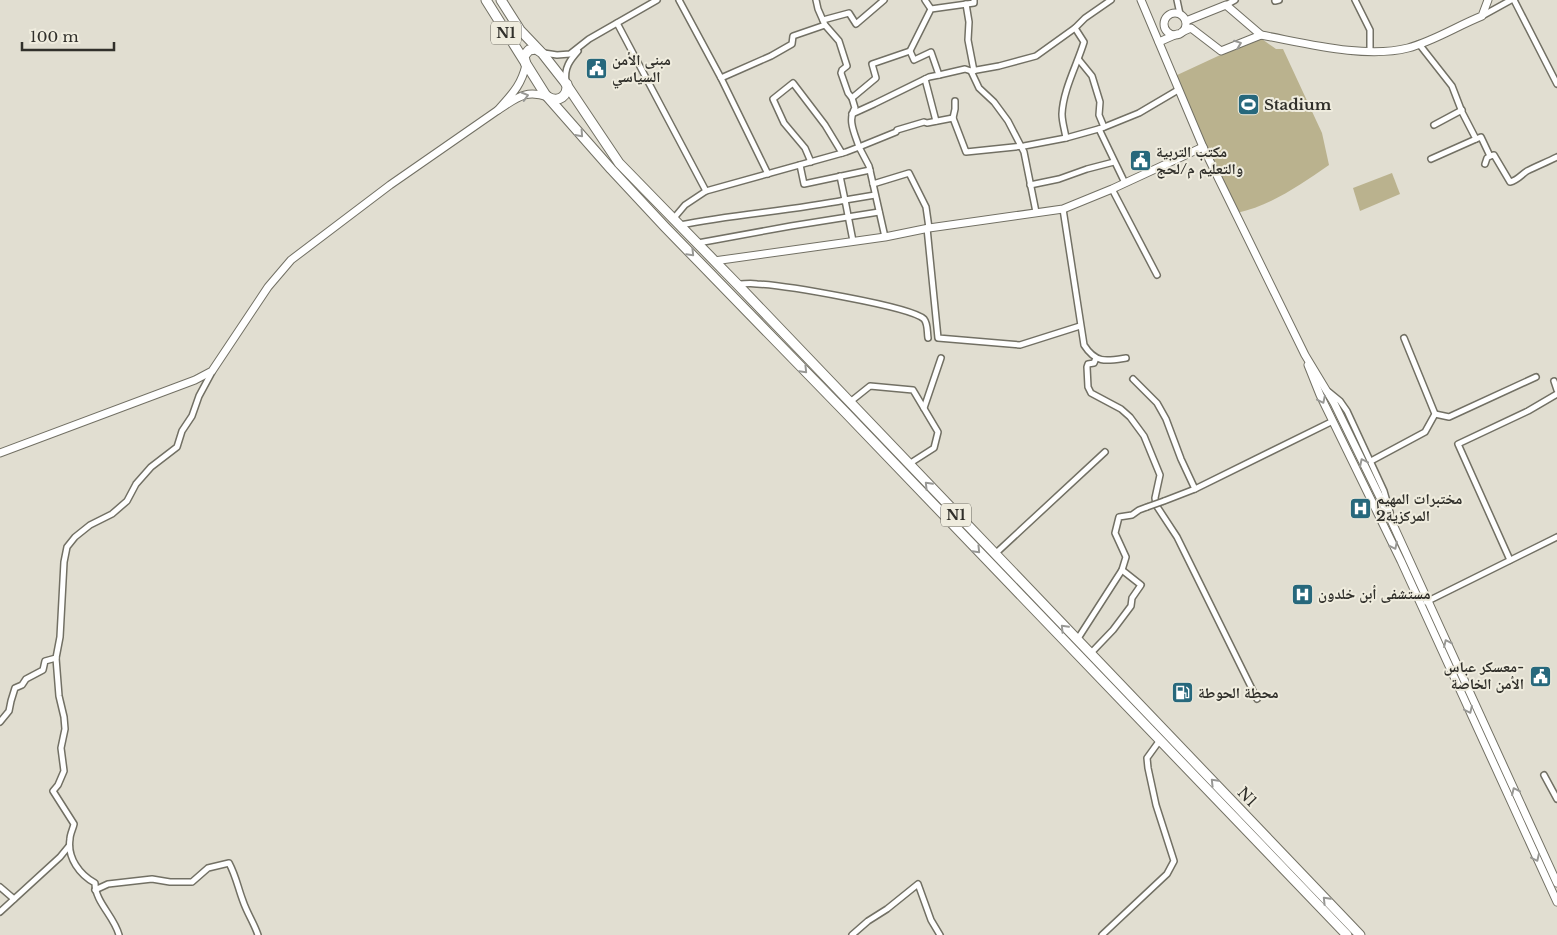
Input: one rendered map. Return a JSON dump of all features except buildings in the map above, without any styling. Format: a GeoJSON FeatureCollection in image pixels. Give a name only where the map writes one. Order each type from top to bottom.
{"type":"FeatureCollection","features":[{"type":"Feature","properties":{"kind":"highway","name":"N1"},"geometry":{"type":"LineString","coordinates":[[486,0],[548,97],[665,227],[1347,935]]}},
{"type":"Feature","properties":{"kind":"highway","name":"N1"},"geometry":{"type":"LineString","coordinates":[[501,0],[517,26],[542,53],[566,84],[619,163],[738,284],[908,465],[1360,935]]}},
{"type":"Feature","properties":{"kind":"highway"},"geometry":{"type":"LineString","coordinates":[[526,65],[524,56],[529,50],[536,49],[542,53]]}},
{"type":"Feature","properties":{"kind":"highway"},"geometry":{"type":"LineString","coordinates":[[548,97],[554,100],[561,98],[566,92],[566,84]]}},
{"type":"Feature","properties":{"kind":"street"},"geometry":{"type":"LineString","coordinates":[[542,53],[570,54],[589,40],[657,0]]}},
{"type":"Feature","properties":{"kind":"street"},"geometry":{"type":"LineString","coordinates":[[679,0],[721,78],[768,174]]}},
{"type":"Feature","properties":{"kind":"street"},"geometry":{"type":"LineString","coordinates":[[816,0],[824,23],[839,41],[847,66],[841,72],[855,108],[851,114],[852,123],[859,146],[870,170],[885,237]]}},
{"type":"Feature","properties":{"kind":"street"},"geometry":{"type":"LineString","coordinates":[[721,78],[781,51],[792,44],[793,36],[824,23],[849,13],[856,24],[884,0]]}},
{"type":"Feature","properties":{"kind":"street"},"geometry":{"type":"LineString","coordinates":[[925,0],[931,9]]}},
{"type":"Feature","properties":{"kind":"street"},"geometry":{"type":"LineString","coordinates":[[931,9],[974,3],[974,0]]}},
{"type":"Feature","properties":{"kind":"street"},"geometry":{"type":"LineString","coordinates":[[851,114],[925,79],[965,69],[973,71],[1036,56],[1111,0]]}},
{"type":"Feature","properties":{"kind":"street"},"geometry":{"type":"LineString","coordinates":[[1141,0],[1202,147],[1305,355],[1327,390],[1391,520],[1424,603],[1557,902]]}},
{"type":"Feature","properties":{"kind":"street"},"geometry":{"type":"LineString","coordinates":[[1168,15],[1164,22],[1166,30],[1170,33],[1180,33],[1185,29],[1186,21],[1180,14],[1177,0]]}},
{"type":"Feature","properties":{"kind":"street"},"geometry":{"type":"LineString","coordinates":[[1186,21],[1235,0]]}},
{"type":"Feature","properties":{"kind":"street"},"geometry":{"type":"LineString","coordinates":[[1355,0],[1370,30],[1370,52]]}},
{"type":"Feature","properties":{"kind":"street"},"geometry":{"type":"LineString","coordinates":[[1482,16],[1488,0]]}},
{"type":"Feature","properties":{"kind":"street"},"geometry":{"type":"LineString","coordinates":[[1159,42],[1191,28],[1221,51],[1261,35],[1370,52],[1395,50],[1419,44],[1482,16],[1511,0]]}},
{"type":"Feature","properties":{"kind":"street"},"geometry":{"type":"LineString","coordinates":[[1514,0],[1557,84]]}},
{"type":"Feature","properties":{"kind":"street"},"geometry":{"type":"LineString","coordinates":[[966,4],[970,22],[968,40],[973,71],[979,88],[994,102],[1008,121],[1024,152],[1036,212]]}},
{"type":"Feature","properties":{"kind":"street"},"geometry":{"type":"LineString","coordinates":[[1226,5],[1261,35]]}},
{"type":"Feature","properties":{"kind":"street"},"geometry":{"type":"LineString","coordinates":[[852,98],[876,78],[872,64],[910,51],[931,9]]}},
{"type":"Feature","properties":{"kind":"street"},"geometry":{"type":"LineString","coordinates":[[1152,24],[1172,13],[1180,14]]}},
{"type":"Feature","properties":{"kind":"street"},"geometry":{"type":"LineString","coordinates":[[617,23],[706,191]]}},
{"type":"Feature","properties":{"kind":"street"},"geometry":{"type":"LineString","coordinates":[[1066,138],[1062,114],[1066,92],[1084,42],[1075,28]]}},
{"type":"Feature","properties":{"kind":"street"},"geometry":{"type":"LineString","coordinates":[[566,84],[568,65],[589,40]]}},
{"type":"Feature","properties":{"kind":"street"},"geometry":{"type":"LineString","coordinates":[[1419,44],[1452,86],[1476,139]]}},
{"type":"Feature","properties":{"kind":"street"},"geometry":{"type":"LineString","coordinates":[[910,51],[914,60],[931,52],[939,75]]}},
{"type":"Feature","properties":{"kind":"street"},"geometry":{"type":"LineString","coordinates":[[1079,60],[1092,76],[1100,102],[1099,116],[1101,128],[1114,162],[1125,183]]}},
{"type":"Feature","properties":{"kind":"street"},"geometry":{"type":"LineString","coordinates":[[498,110],[518,89],[526,65]]}},
{"type":"Feature","properties":{"kind":"street"},"geometry":{"type":"LineString","coordinates":[[925,79],[936,121]]}},
{"type":"Feature","properties":{"kind":"street"},"geometry":{"type":"LineString","coordinates":[[812,162],[805,148],[784,122],[773,99],[794,83],[826,125],[842,153]]}},
{"type":"Feature","properties":{"kind":"street"},"geometry":{"type":"LineString","coordinates":[[954,101],[953,118],[966,152],[1021,146],[1066,138],[1101,128],[1139,113],[1178,90]]}},
{"type":"Feature","properties":{"kind":"street"},"geometry":{"type":"LineString","coordinates":[[119,935],[117,926],[95,890],[95,883],[82,876],[79,870],[69,846],[74,824],[53,790],[58,785],[64,771],[61,739],[65,729],[59,696],[56,658],[60,637],[64,562],[67,547],[75,537],[90,525],[112,514],[127,501],[136,484],[151,467],[177,447],[182,431],[192,416],[199,396],[212,371],[268,287],[291,260],[390,186],[523,94],[548,97]]}},
{"type":"Feature","properties":{"kind":"street"},"geometry":{"type":"LineString","coordinates":[[1434,125],[1462,110]]}},
{"type":"Feature","properties":{"kind":"street"},"geometry":{"type":"LineString","coordinates":[[875,195],[807,208],[677,222],[685,205],[706,191],[842,153],[897,130],[924,122],[953,118]]}},
{"type":"Feature","properties":{"kind":"street"},"geometry":{"type":"LineString","coordinates":[[1431,159],[1481,137],[1490,156]]}},
{"type":"Feature","properties":{"kind":"street"},"geometry":{"type":"LineString","coordinates":[[714,261],[885,237],[928,228],[1062,209],[1112,189],[1202,147]]}},
{"type":"Feature","properties":{"kind":"street"},"geometry":{"type":"LineString","coordinates":[[1490,156],[1494,155],[1510,182],[1518,180],[1522,174],[1543,162],[1557,157]]}},
{"type":"Feature","properties":{"kind":"street"},"geometry":{"type":"LineString","coordinates":[[1485,164],[1490,156]]}},
{"type":"Feature","properties":{"kind":"street"},"geometry":{"type":"LineString","coordinates":[[1030,185],[1059,179],[1114,162]]}},
{"type":"Feature","properties":{"kind":"street"},"geometry":{"type":"LineString","coordinates":[[800,165],[804,184],[870,170]]}},
{"type":"Feature","properties":{"kind":"street"},"geometry":{"type":"LineString","coordinates":[[873,184],[909,173],[926,207],[938,338],[1020,345],[1080,326]]}},
{"type":"Feature","properties":{"kind":"street"},"geometry":{"type":"LineString","coordinates":[[840,176],[853,241]]}},
{"type":"Feature","properties":{"kind":"street"},"geometry":{"type":"LineString","coordinates":[[1112,189],[1157,275]]}},
{"type":"Feature","properties":{"kind":"street"},"geometry":{"type":"LineString","coordinates":[[1062,209],[1084,345],[1096,358],[1106,362],[1126,358]]}},
{"type":"Feature","properties":{"kind":"street"},"geometry":{"type":"LineString","coordinates":[[696,243],[879,212]]}},
{"type":"Feature","properties":{"kind":"street"},"geometry":{"type":"LineString","coordinates":[[738,284],[781,286],[866,300],[898,309],[923,318],[927,326],[928,338]]}},
{"type":"Feature","properties":{"kind":"street"},"geometry":{"type":"LineString","coordinates":[[1404,338],[1435,414]]}},
{"type":"Feature","properties":{"kind":"street"},"geometry":{"type":"LineString","coordinates":[[1305,355],[1314,382],[1424,603],[1557,883]]}},
{"type":"Feature","properties":{"kind":"street"},"geometry":{"type":"LineString","coordinates":[[924,408],[941,358]]}},
{"type":"Feature","properties":{"kind":"street"},"geometry":{"type":"LineString","coordinates":[[1096,358],[1094,363],[1088,364],[1087,367],[1088,389],[1091,393],[1121,409],[1130,417],[1144,436],[1160,475],[1155,498],[1156,505],[1177,537],[1257,699]]}},
{"type":"Feature","properties":{"kind":"street"},"geometry":{"type":"LineString","coordinates":[[0,452],[186,384],[212,371]]}},
{"type":"Feature","properties":{"kind":"street"},"geometry":{"type":"LineString","coordinates":[[1435,414],[1449,417],[1536,377]]}},
{"type":"Feature","properties":{"kind":"street"},"geometry":{"type":"LineString","coordinates":[[1133,379],[1157,403],[1166,419],[1195,490]]}},
{"type":"Feature","properties":{"kind":"street"},"geometry":{"type":"LineString","coordinates":[[1554,381],[1557,390]]}},
{"type":"Feature","properties":{"kind":"street"},"geometry":{"type":"LineString","coordinates":[[849,402],[870,386],[913,390],[938,432],[934,448],[908,465]]}},
{"type":"Feature","properties":{"kind":"street"},"geometry":{"type":"LineString","coordinates":[[1327,390],[1345,408],[1384,491],[1391,520]]}},
{"type":"Feature","properties":{"kind":"street"},"geometry":{"type":"LineString","coordinates":[[1510,560],[1458,444],[1528,411],[1557,394]]}},
{"type":"Feature","properties":{"kind":"street"},"geometry":{"type":"LineString","coordinates":[[1371,461],[1425,432],[1435,414]]}},
{"type":"Feature","properties":{"kind":"street"},"geometry":{"type":"LineString","coordinates":[[1076,640],[1122,570],[1126,557],[1114,533],[1119,517],[1132,515],[1139,510],[1195,490],[1333,421]]}},
{"type":"Feature","properties":{"kind":"street"},"geometry":{"type":"LineString","coordinates":[[995,555],[1105,452]]}},
{"type":"Feature","properties":{"kind":"street"},"geometry":{"type":"LineString","coordinates":[[1424,603],[1557,538]]}},
{"type":"Feature","properties":{"kind":"street"},"geometry":{"type":"LineString","coordinates":[[1090,654],[1113,630],[1131,606],[1132,598],[1141,585],[1122,570]]}},
{"type":"Feature","properties":{"kind":"street"},"geometry":{"type":"LineString","coordinates":[[0,722],[10,711],[15,688],[22,685],[26,679],[43,670],[45,661],[56,658]]}},
{"type":"Feature","properties":{"kind":"street"},"geometry":{"type":"LineString","coordinates":[[1102,935],[1167,874],[1174,861],[1156,805],[1148,768],[1147,758],[1160,739]]}},
{"type":"Feature","properties":{"kind":"street"},"geometry":{"type":"LineString","coordinates":[[1544,775],[1557,799]]}},
{"type":"Feature","properties":{"kind":"street"},"geometry":{"type":"LineString","coordinates":[[0,912],[24,892],[69,846]]}},
{"type":"Feature","properties":{"kind":"street"},"geometry":{"type":"LineString","coordinates":[[95,890],[108,884],[152,880],[192,882],[208,868],[229,864],[236,875],[243,902],[256,926],[258,935]]}},
{"type":"Feature","properties":{"kind":"street"},"geometry":{"type":"LineString","coordinates":[[852,935],[868,920],[887,909],[918,884],[931,920],[940,935]]}},
{"type":"Feature","properties":{"kind":"street"},"geometry":{"type":"LineString","coordinates":[[0,887],[14,899]]}},
{"type":"Feature","properties":{"kind":"shaded area","name":"Stadium"},"geometry":{"type":"Polygon","coordinates":[[[1259,37],[1276,49],[1283,49],[1322,133],[1329,165],[1274,200],[1237,213],[1175,76],[1259,37]]]}},
{"type":"Feature","properties":{"kind":"shaded area"},"geometry":{"type":"Polygon","coordinates":[[[1392,173],[1400,194],[1360,211],[1353,188],[1392,173]]]}},
{"type":"Feature","properties":{"kind":"place","name":"مبنى الأمن السياسي"},"geometry":{"type":"Point","coordinates":[596,69]}},
{"type":"Feature","properties":{"kind":"place","name":"Stadium"},"geometry":{"type":"Point","coordinates":[1248,105]}},
{"type":"Feature","properties":{"kind":"place","name":"مكتب التربية والتعليم م/لحج"},"geometry":{"type":"Point","coordinates":[1140,161]}},
{"type":"Feature","properties":{"kind":"place","name":"مختبرات المهيم المركزية2"},"geometry":{"type":"Point","coordinates":[1360,508]}},
{"type":"Feature","properties":{"kind":"place","name":"مستشفى أبن خلدون"},"geometry":{"type":"Point","coordinates":[1302,594]}},
{"type":"Feature","properties":{"kind":"place","name":"معسكر عباس- الأمن الخاصة"},"geometry":{"type":"Point","coordinates":[1540,676]}},
{"type":"Feature","properties":{"kind":"place","name":"محطة الحوطة"},"geometry":{"type":"Point","coordinates":[1182,693]}}]}
